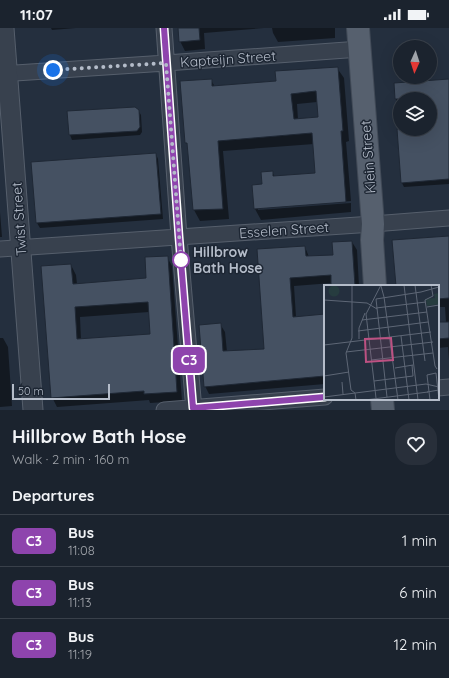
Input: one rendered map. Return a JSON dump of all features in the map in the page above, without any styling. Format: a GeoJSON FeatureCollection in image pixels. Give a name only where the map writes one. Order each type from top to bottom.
{"type":"FeatureCollection","features":[{"type":"Feature","properties":{"kind":"main road","name":"Klein Street"},"geometry":{"type":"LineString","coordinates":[[359,38],[373,224],[372,240],[375,285]]}},
{"type":"Feature","properties":{"kind":"street","name":"Twist Street"},"geometry":{"type":"LineString","coordinates":[[4,28],[3,73],[21,248],[33,410]]}},
{"type":"Feature","properties":{"kind":"street"},"geometry":{"type":"LineString","coordinates":[[164,28],[193,409]]}},
{"type":"Feature","properties":{"kind":"street","name":"Kapteijn Street"},"geometry":{"type":"LineString","coordinates":[[3,73],[166,63],[359,38]]}},
{"type":"Feature","properties":{"kind":"street","name":"Esselen Street"},"geometry":{"type":"LineString","coordinates":[[0,249],[449,218]]}},
{"type":"Feature","properties":{"kind":"street"},"geometry":{"type":"LineString","coordinates":[[439,388],[449,386]]}},
{"type":"Feature","properties":{"kind":"street"},"geometry":{"type":"LineString","coordinates":[[164,410],[193,409],[324,397]]}},
{"type":"Feature","properties":{"kind":"building"},"geometry":{"type":"Polygon","coordinates":[[[178,28],[199,28],[200,40],[179,42],[178,28]]]}},
{"type":"Feature","properties":{"kind":"building"},"geometry":{"type":"Polygon","coordinates":[[[338,67],[343,131],[341,131],[346,202],[254,209],[252,185],[262,184],[261,172],[273,171],[273,176],[315,173],[312,133],[218,141],[223,209],[193,210],[187,143],[185,143],[180,81],[212,79],[212,86],[276,81],[275,71],[338,67]],[[316,91],[291,94],[294,119],[318,117],[316,91]]]}},
{"type":"Feature","properties":{"kind":"building"},"geometry":{"type":"Polygon","coordinates":[[[449,79],[449,179],[401,183],[398,136],[437,136],[437,92],[395,92],[394,84],[437,84],[437,80],[449,79]]]}},
{"type":"Feature","properties":{"kind":"building"},"geometry":{"type":"Polygon","coordinates":[[[135,107],[139,110],[140,127],[137,131],[69,135],[67,111],[135,107]]]}},
{"type":"Feature","properties":{"kind":"building"},"geometry":{"type":"Polygon","coordinates":[[[156,153],[161,214],[36,223],[31,162],[156,153]]]}},
{"type":"Feature","properties":{"kind":"building"},"geometry":{"type":"Polygon","coordinates":[[[449,236],[449,298],[439,299],[439,285],[396,285],[392,240],[449,236]]]}},
{"type":"Feature","properties":{"kind":"building"},"geometry":{"type":"Polygon","coordinates":[[[352,241],[355,285],[331,285],[331,275],[290,278],[293,317],[324,314],[324,376],[204,387],[199,325],[221,323],[223,351],[264,349],[257,249],[305,246],[306,256],[333,255],[332,242],[352,241]]]}},
{"type":"Feature","properties":{"kind":"building"},"geometry":{"type":"Polygon","coordinates":[[[168,256],[177,392],[144,394],[144,391],[51,398],[41,266],[71,264],[73,284],[146,278],[145,257],[168,256]],[[148,302],[75,307],[77,339],[150,334],[148,302]]]}},
{"type":"Feature","properties":{"kind":"building"},"geometry":{"type":"Polygon","coordinates":[[[439,322],[449,322],[449,338],[439,339],[439,322]]]}},
{"type":"Feature","properties":{"kind":"bus line","name":"C3"},"geometry":{"type":"LineString","coordinates":[[164,28],[193,408],[324,397]]}},
{"type":"Feature","properties":{"kind":"place","name":"Hillbrow Bath Hose"},"geometry":{"type":"Point","coordinates":[181,260]}},
{"type":"Feature","properties":{"kind":"route"},"geometry":{"type":"LineString","coordinates":[[53,70],[166,63],[181,260]]}}]}
